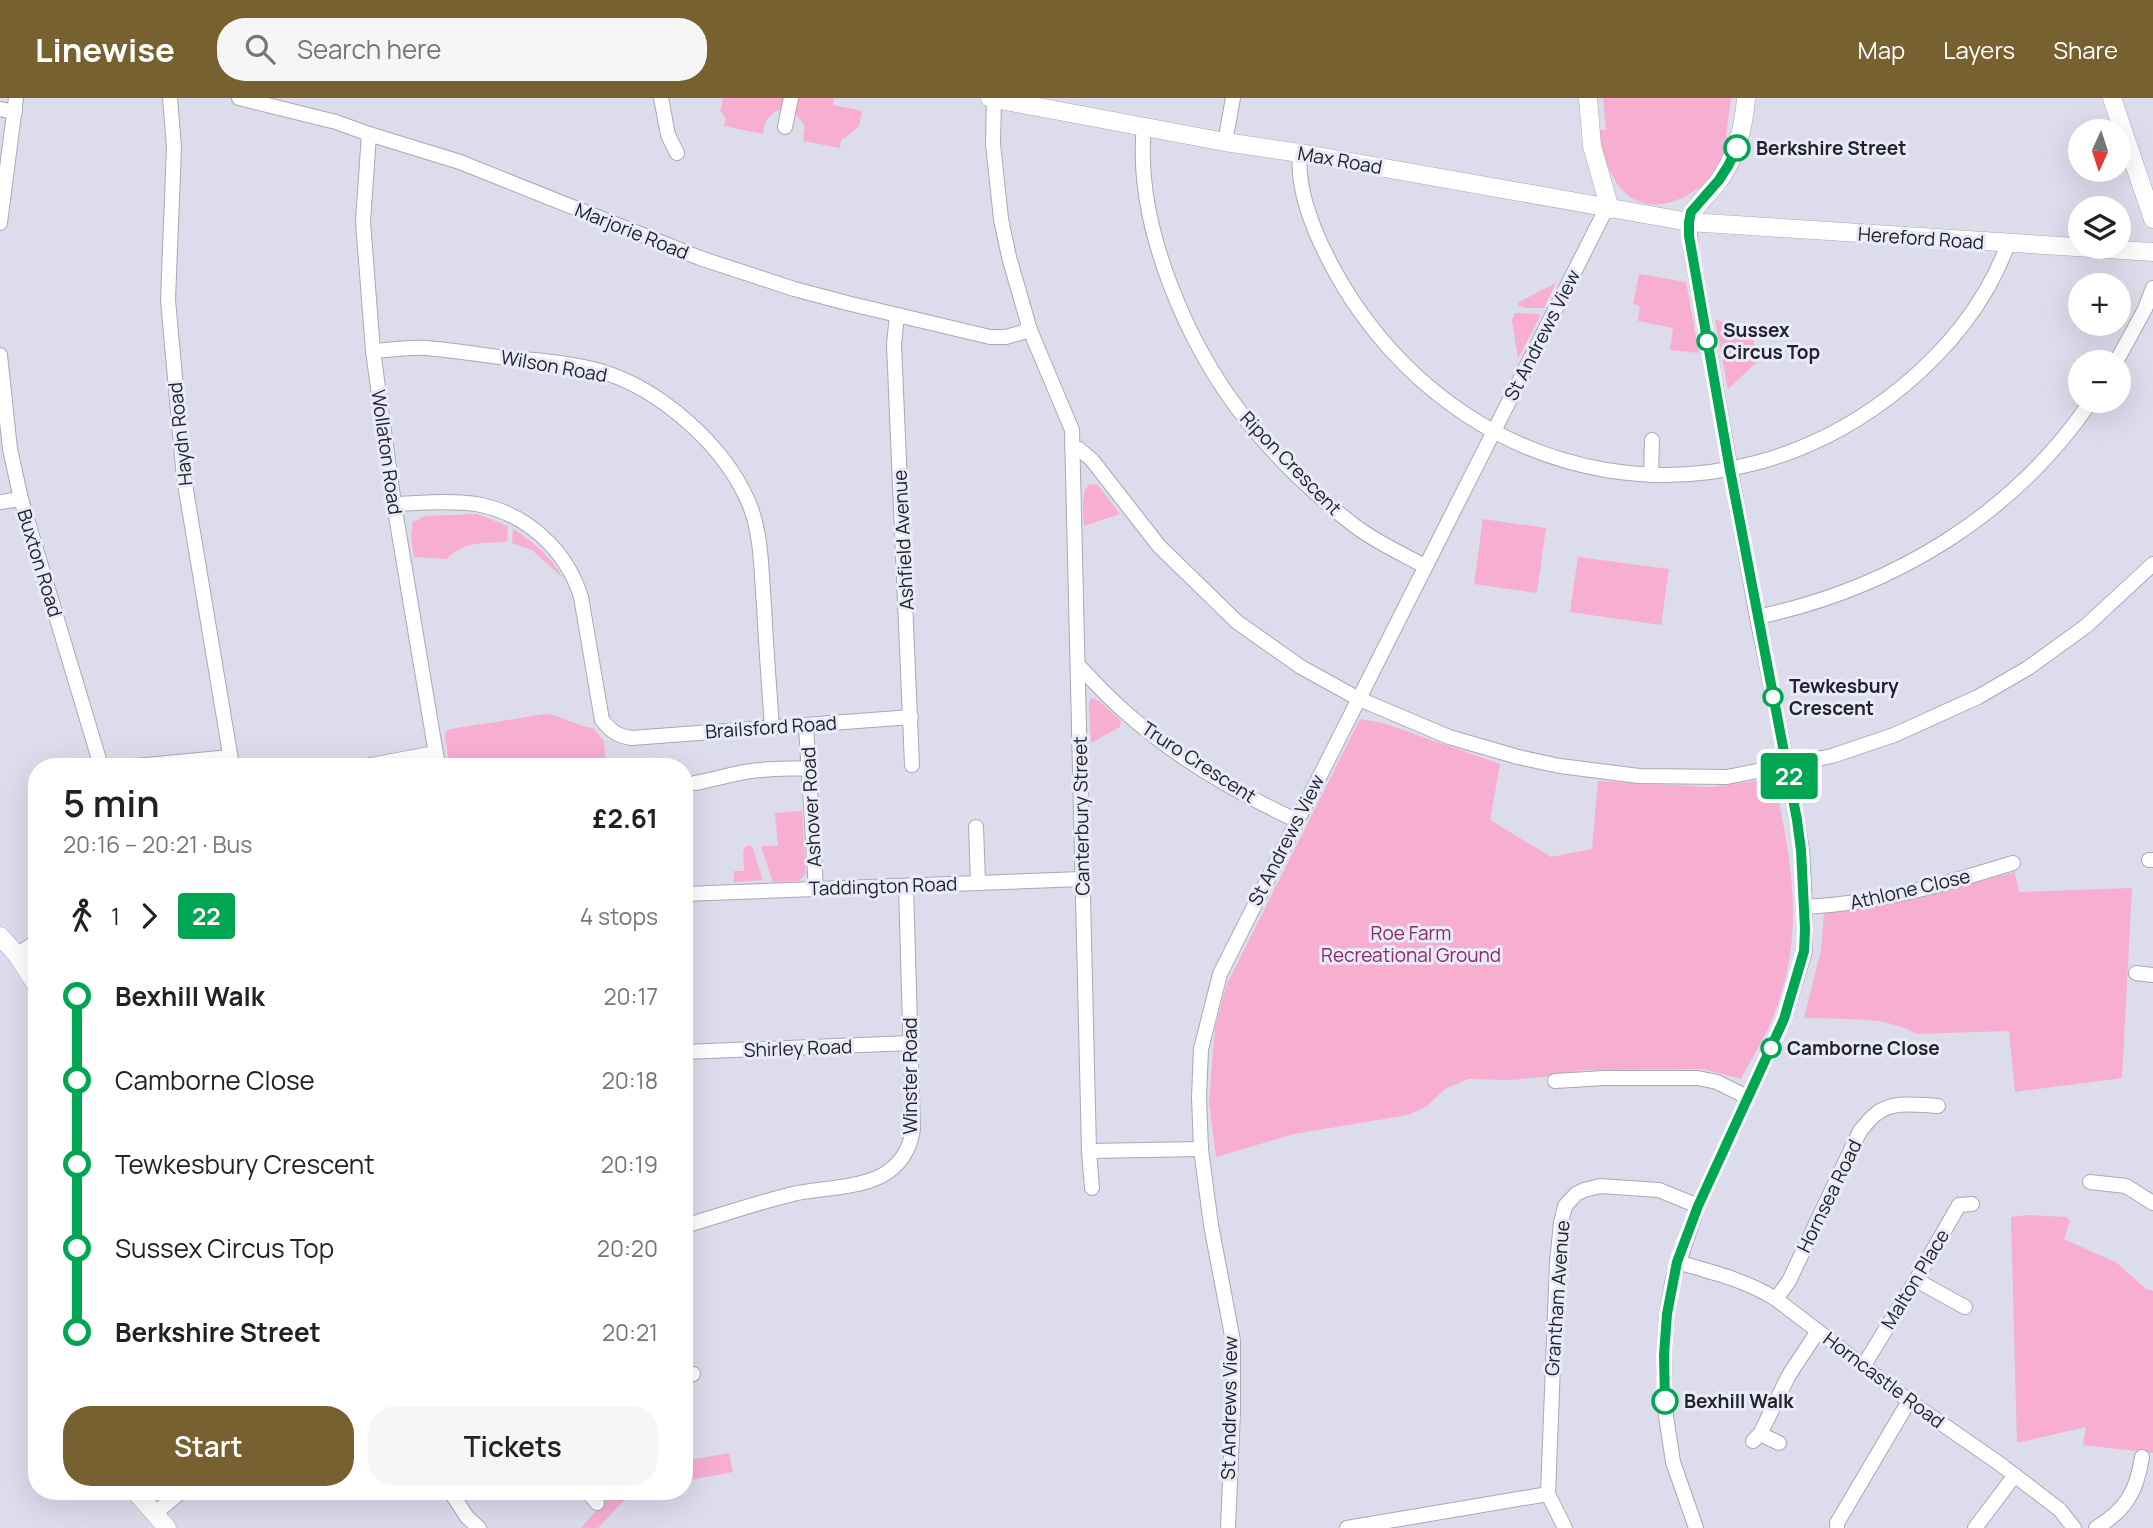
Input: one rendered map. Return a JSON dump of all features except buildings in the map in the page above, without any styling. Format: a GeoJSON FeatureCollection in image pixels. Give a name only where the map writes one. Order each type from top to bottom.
{"type":"FeatureCollection","features":[{"type":"Feature","properties":{"kind":"street","name":"Haydn Road"},"geometry":{"type":"LineString","coordinates":[[170,98],[174,146],[168,300],[184,478],[230,758]]}},
{"type":"Feature","properties":{"kind":"street","name":"Marjorie Road"},"geometry":{"type":"LineString","coordinates":[[239,98],[336,122],[460,162],[700,258],[794,289],[897,316],[996,337],[1030,330]]}},
{"type":"Feature","properties":{"kind":"street"},"geometry":{"type":"LineString","coordinates":[[661,98],[668,135],[677,153]]}},
{"type":"Feature","properties":{"kind":"street"},"geometry":{"type":"LineString","coordinates":[[785,127],[791,98]]}},
{"type":"Feature","properties":{"kind":"street","name":"Max Road"},"geometry":{"type":"LineString","coordinates":[[992,98],[1225,142],[1689,222]]}},
{"type":"Feature","properties":{"kind":"street","name":"Canterbury Street"},"geometry":{"type":"LineString","coordinates":[[992,98],[993,144],[1001,219],[1014,276],[1030,330],[1070,422],[1092,1188]]}},
{"type":"Feature","properties":{"kind":"street"},"geometry":{"type":"LineString","coordinates":[[1225,142],[1233,98]]}},
{"type":"Feature","properties":{"kind":"street"},"geometry":{"type":"LineString","coordinates":[[1588,98],[1592,146],[1608,209]]}},
{"type":"Feature","properties":{"kind":"street"},"geometry":{"type":"LineString","coordinates":[[1696,1528],[1673,1462],[1666,1416],[1664,1387],[1667,1314],[1677,1262],[1698,1206],[1784,1019],[1804,951],[1805,907],[1801,850],[1730,470],[1691,249],[1689,222],[1691,212],[1719,180],[1731,161],[1741,130],[1746,98]]}},
{"type":"Feature","properties":{"kind":"street"},"geometry":{"type":"LineString","coordinates":[[2112,98],[2153,219]]}},
{"type":"Feature","properties":{"kind":"street"},"geometry":{"type":"LineString","coordinates":[[0,223],[10,106]]}},
{"type":"Feature","properties":{"kind":"street","name":"Ripon Crescent"},"geometry":{"type":"LineString","coordinates":[[1144,126],[1143,164],[1152,229],[1174,293],[1224,390],[1249,424],[1318,495],[1357,528],[1424,566]]}},
{"type":"Feature","properties":{"kind":"street","name":"Wollaton Road"},"geometry":{"type":"LineString","coordinates":[[369,134],[363,222],[373,351],[394,504],[436,758]]}},
{"type":"Feature","properties":{"kind":"street"},"geometry":{"type":"LineString","coordinates":[[1300,153],[1298,166],[1315,231],[1339,279],[1365,320],[1395,354],[1428,386],[1494,431],[1531,448],[1589,468],[1651,475],[1730,470],[1774,458],[1824,439],[1889,397],[1939,353],[1967,319],[1994,276],[2008,244]]}},
{"type":"Feature","properties":{"kind":"street","name":"St Andrews View"},"geometry":{"type":"LineString","coordinates":[[1228,1528],[1233,1344],[1200,1149],[1199,1097],[1201,1049],[1220,974],[1357,698],[1608,209]]}},
{"type":"Feature","properties":{"kind":"street","name":"Hereford Road"},"geometry":{"type":"LineString","coordinates":[[1689,222],[2153,252]]}},
{"type":"Feature","properties":{"kind":"street"},"geometry":{"type":"LineString","coordinates":[[2123,350],[2153,288]]}},
{"type":"Feature","properties":{"kind":"street","name":"Ashfield Avenue"},"geometry":{"type":"LineString","coordinates":[[897,316],[894,344],[912,765]]}},
{"type":"Feature","properties":{"kind":"street","name":"Wilson Road"},"geometry":{"type":"LineString","coordinates":[[373,351],[424,348],[599,371],[625,380],[649,393],[678,414],[704,438],[728,467],[748,500],[756,525],[772,727]]}},
{"type":"Feature","properties":{"kind":"street","name":"Buxton Road"},"geometry":{"type":"LineString","coordinates":[[0,355],[10,449],[21,499],[99,758]]}},
{"type":"Feature","properties":{"kind":"street"},"geometry":{"type":"LineString","coordinates":[[1757,617],[1818,603],[1865,585],[1946,542],[1998,502],[2045,458],[2082,413]]}},
{"type":"Feature","properties":{"kind":"street"},"geometry":{"type":"LineString","coordinates":[[1651,475],[1652,440]]}},
{"type":"Feature","properties":{"kind":"street"},"geometry":{"type":"LineString","coordinates":[[1072,448],[1087,454],[1159,545],[1237,622],[1301,667],[1357,698],[1449,737],[1560,766],[1639,776],[1727,777],[1832,756],[1894,735],[1978,697],[2028,668],[2068,641],[2153,564]]}},
{"type":"Feature","properties":{"kind":"street"},"geometry":{"type":"LineString","coordinates":[[1073,482],[1084,475],[1103,473]]}},
{"type":"Feature","properties":{"kind":"street"},"geometry":{"type":"LineString","coordinates":[[0,502],[21,499]]}},
{"type":"Feature","properties":{"kind":"street","name":"Brailsford Road"},"geometry":{"type":"LineString","coordinates":[[394,504],[455,503],[492,508],[521,521],[550,543],[570,568],[581,597],[602,720],[609,730],[619,736],[632,738],[911,717]]}},
{"type":"Feature","properties":{"kind":"street","name":"Truro Crescent"},"geometry":{"type":"LineString","coordinates":[[1078,665],[1125,712],[1181,755],[1254,800],[1296,820]]}},
{"type":"Feature","properties":{"kind":"street","name":"Ashover Road"},"geometry":{"type":"LineString","coordinates":[[806,726],[816,889]]}},
{"type":"Feature","properties":{"kind":"street"},"geometry":{"type":"LineString","coordinates":[[695,783],[749,771],[808,768]]}},
{"type":"Feature","properties":{"kind":"street"},"geometry":{"type":"LineString","coordinates":[[976,827],[978,882]]}},
{"type":"Feature","properties":{"kind":"street","name":"Athlone Close"},"geometry":{"type":"LineString","coordinates":[[1805,907],[1898,896],[2012,863]]}},
{"type":"Feature","properties":{"kind":"street","name":"Taddington Road"},"geometry":{"type":"LineString","coordinates":[[693,894],[1082,879]]}},
{"type":"Feature","properties":{"kind":"street","name":"Winster Road"},"geometry":{"type":"LineString","coordinates":[[693,1223],[797,1194],[873,1179],[896,1165],[907,1150],[913,1129],[906,886]]}},
{"type":"Feature","properties":{"kind":"street"},"geometry":{"type":"LineString","coordinates":[[0,936],[28,970]]}},
{"type":"Feature","properties":{"kind":"street"},"geometry":{"type":"LineString","coordinates":[[17,954],[28,947]]}},
{"type":"Feature","properties":{"kind":"street"},"geometry":{"type":"LineString","coordinates":[[2136,973],[2153,975]]}},
{"type":"Feature","properties":{"kind":"street","name":"Shirley Road"},"geometry":{"type":"LineString","coordinates":[[693,1052],[911,1043]]}},
{"type":"Feature","properties":{"kind":"street"},"geometry":{"type":"LineString","coordinates":[[1555,1081],[1575,1086],[1604,1078],[1698,1078],[1717,1082],[1747,1097]]}},
{"type":"Feature","properties":{"kind":"street","name":"Hornsea Road"},"geometry":{"type":"LineString","coordinates":[[1776,1300],[1789,1281],[1860,1131],[1876,1114],[1888,1107],[1938,1105]]}},
{"type":"Feature","properties":{"kind":"street"},"geometry":{"type":"LineString","coordinates":[[1089,1151],[1200,1149]]}},
{"type":"Feature","properties":{"kind":"street"},"geometry":{"type":"LineString","coordinates":[[2090,1182],[2126,1186],[2153,1203]]}},
{"type":"Feature","properties":{"kind":"street","name":"Grantham Avenue"},"geometry":{"type":"LineString","coordinates":[[1565,1528],[1548,1493],[1557,1262],[1565,1206],[1584,1189],[1600,1186],[1659,1190],[1698,1206]]}},
{"type":"Feature","properties":{"kind":"street","name":"Malton Place"},"geometry":{"type":"LineString","coordinates":[[1864,1364],[1959,1205],[1972,1205]]}},
{"type":"Feature","properties":{"kind":"street","name":"Horncastle Road"},"geometry":{"type":"LineString","coordinates":[[1677,1262],[1734,1278],[1776,1300],[1864,1364],[1909,1401],[2015,1475],[2060,1510],[2074,1528]]}},
{"type":"Feature","properties":{"kind":"street"},"geometry":{"type":"LineString","coordinates":[[1916,1280],[1951,1291],[1965,1307]]}},
{"type":"Feature","properties":{"kind":"street"},"geometry":{"type":"LineString","coordinates":[[1779,1443],[1756,1438],[1789,1375],[1818,1331]]}},
{"type":"Feature","properties":{"kind":"street"},"geometry":{"type":"LineString","coordinates":[[1837,1528],[1843,1512],[1909,1401]]}},
{"type":"Feature","properties":{"kind":"street"},"geometry":{"type":"LineString","coordinates":[[2096,1528],[2123,1508],[2145,1466]]}},
{"type":"Feature","properties":{"kind":"street"},"geometry":{"type":"LineString","coordinates":[[1975,1528],[2015,1475]]}},
{"type":"Feature","properties":{"kind":"street"},"geometry":{"type":"LineString","coordinates":[[1347,1528],[1366,1517],[1548,1493]]}},
{"type":"Feature","properties":{"kind":"street"},"geometry":{"type":"LineString","coordinates":[[142,1500],[167,1528]]}},
{"type":"Feature","properties":{"kind":"street"},"geometry":{"type":"LineString","coordinates":[[154,1514],[171,1500]]}},
{"type":"Feature","properties":{"kind":"street"},"geometry":{"type":"LineString","coordinates":[[456,1500],[467,1517],[479,1528]]}},
{"type":"Feature","properties":{"kind":"green space"},"geometry":{"type":"Polygon","coordinates":[[[723,98],[787,98],[784,108],[772,114],[767,121],[763,134],[724,126],[726,118],[720,111],[723,98]]]}},
{"type":"Feature","properties":{"kind":"green space"},"geometry":{"type":"Polygon","coordinates":[[[797,98],[834,98],[833,105],[862,111],[859,126],[841,141],[840,148],[803,141],[805,126],[794,111],[797,98]]]}},
{"type":"Feature","properties":{"kind":"green space"},"geometry":{"type":"Polygon","coordinates":[[[1603,98],[1731,98],[1726,136],[1731,140],[1724,157],[1705,185],[1668,203],[1642,203],[1625,193],[1614,179],[1607,163],[1596,130],[1606,130],[1603,98]]]}},
{"type":"Feature","properties":{"kind":"green space"},"geometry":{"type":"Polygon","coordinates":[[[1639,274],[1686,282],[1699,353],[1670,350],[1673,328],[1638,321],[1640,306],[1633,304],[1639,274]]]}},
{"type":"Feature","properties":{"kind":"green space"},"geometry":{"type":"Polygon","coordinates":[[[1556,283],[1544,308],[1518,305],[1519,302],[1556,283]]]}},
{"type":"Feature","properties":{"kind":"green space"},"geometry":{"type":"Polygon","coordinates":[[[1515,313],[1541,314],[1518,359],[1512,320],[1515,313]]]}},
{"type":"Feature","properties":{"kind":"green space"},"geometry":{"type":"Polygon","coordinates":[[[1715,319],[1753,335],[1757,362],[1728,389],[1715,319]]]}},
{"type":"Feature","properties":{"kind":"green space"},"geometry":{"type":"Polygon","coordinates":[[[1090,484],[1098,485],[1120,514],[1084,526],[1083,497],[1090,484]]]}},
{"type":"Feature","properties":{"kind":"green space"},"geometry":{"type":"Polygon","coordinates":[[[477,514],[508,526],[507,542],[467,546],[447,559],[414,557],[411,535],[413,522],[425,516],[477,514]]]}},
{"type":"Feature","properties":{"kind":"green space"},"geometry":{"type":"Polygon","coordinates":[[[1483,519],[1546,528],[1537,593],[1474,584],[1483,519]]]}},
{"type":"Feature","properties":{"kind":"green space"},"geometry":{"type":"Polygon","coordinates":[[[513,529],[541,550],[563,578],[532,550],[512,543],[513,529]]]}},
{"type":"Feature","properties":{"kind":"green space"},"geometry":{"type":"Polygon","coordinates":[[[1578,557],[1669,569],[1661,625],[1570,612],[1578,557]]]}},
{"type":"Feature","properties":{"kind":"green space"},"geometry":{"type":"Polygon","coordinates":[[[1091,698],[1099,701],[1121,721],[1120,727],[1091,743],[1089,705],[1091,698]]]}},
{"type":"Feature","properties":{"kind":"green space"},"geometry":{"type":"Polygon","coordinates":[[[546,714],[593,728],[604,741],[605,758],[449,758],[445,736],[450,729],[546,714]]]}},
{"type":"Feature","properties":{"kind":"green space","name":"Roe Farm Recreational Ground"},"geometry":{"type":"Polygon","coordinates":[[[1360,719],[1383,723],[1500,764],[1490,820],[1551,857],[1592,849],[1598,781],[1712,787],[1774,778],[1790,867],[1793,923],[1790,952],[1785,982],[1772,1021],[1741,1079],[1703,1069],[1584,1070],[1511,1080],[1468,1079],[1445,1089],[1426,1107],[1408,1115],[1294,1134],[1216,1157],[1209,1102],[1215,1028],[1227,984],[1360,719]]]}},
{"type":"Feature","properties":{"kind":"green space"},"geometry":{"type":"Polygon","coordinates":[[[802,811],[806,873],[799,881],[773,882],[761,846],[778,846],[775,813],[802,811]]]}},
{"type":"Feature","properties":{"kind":"green space"},"geometry":{"type":"Polygon","coordinates":[[[746,846],[752,846],[763,880],[734,882],[734,871],[744,871],[743,851],[746,846]]]}},
{"type":"Feature","properties":{"kind":"green space"},"geometry":{"type":"Polygon","coordinates":[[[2015,872],[2019,892],[2132,888],[2122,1078],[2015,1092],[2009,1031],[1917,1034],[1877,1021],[1804,1018],[1821,950],[1824,913],[1896,902],[2015,872]]]}},
{"type":"Feature","properties":{"kind":"green space"},"geometry":{"type":"Polygon","coordinates":[[[2011,1217],[2067,1217],[2070,1221],[2064,1239],[2117,1263],[2146,1289],[2153,1291],[2153,1453],[2083,1445],[2086,1427],[2017,1443],[2011,1217]]]}},
{"type":"Feature","properties":{"kind":"green space"},"geometry":{"type":"Polygon","coordinates":[[[729,1453],[733,1472],[693,1479],[693,1459],[729,1453]]]}},
{"type":"Feature","properties":{"kind":"green space"},"geometry":{"type":"Polygon","coordinates":[[[605,1500],[624,1500],[598,1528],[581,1528],[605,1500]]]}},
{"type":"Feature","properties":{"kind":"bus line","name":"22"},"geometry":{"type":"LineString","coordinates":[[1665,1401],[1667,1314],[1677,1262],[1698,1206],[1784,1019],[1804,951],[1805,907],[1801,847],[1689,236],[1691,212],[1719,180],[1737,148]]}},
{"type":"Feature","properties":{"kind":"place","name":"Berkshire Street"},"geometry":{"type":"Point","coordinates":[1737,148]}},
{"type":"Feature","properties":{"kind":"place","name":"Sussex Circus Top"},"geometry":{"type":"Point","coordinates":[1707,341]}},
{"type":"Feature","properties":{"kind":"place","name":"Tewkesbury Crescent"},"geometry":{"type":"Point","coordinates":[1773,697]}},
{"type":"Feature","properties":{"kind":"place","name":"Camborne Close"},"geometry":{"type":"Point","coordinates":[1771,1048]}},
{"type":"Feature","properties":{"kind":"place","name":"Bexhill Walk"},"geometry":{"type":"Point","coordinates":[1665,1401]}}]}
